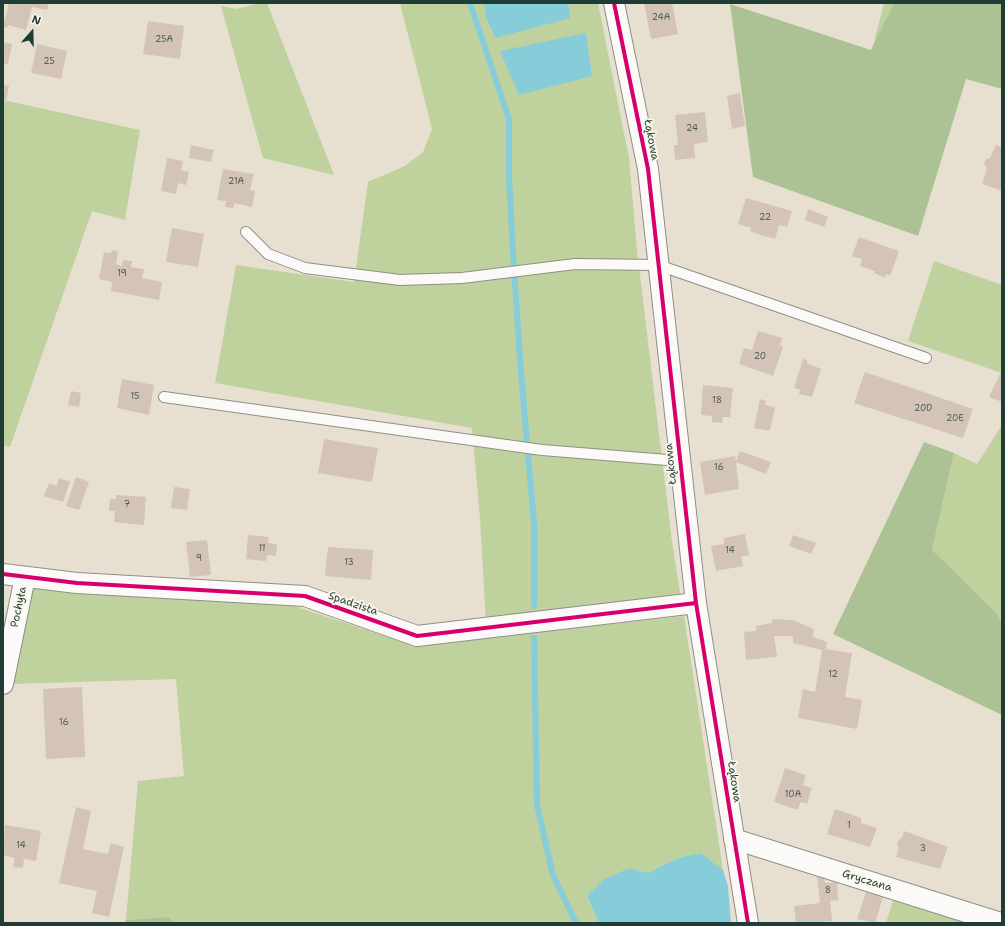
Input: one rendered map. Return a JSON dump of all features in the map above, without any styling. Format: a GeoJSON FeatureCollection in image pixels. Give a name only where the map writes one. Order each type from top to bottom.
{"type":"FeatureCollection","features":[{"type":"Feature","properties":{"kind":"street","name":"Łąkowa"},"geometry":{"type":"LineString","coordinates":[[614,3],[648,169],[696,603],[748,923]]}},
{"type":"Feature","properties":{"kind":"street","name":"Spadzista"},"geometry":{"type":"LineString","coordinates":[[3,574],[76,583],[305,596],[417,636],[696,603]]}},
{"type":"Feature","properties":{"kind":"street","name":"Pochyła"},"geometry":{"type":"LineString","coordinates":[[3,684],[25,577]]}},
{"type":"Feature","properties":{"kind":"street","name":"Gryczana"},"geometry":{"type":"LineString","coordinates":[[734,840],[1000,923]]}},
{"type":"Feature","properties":{"kind":"lane"},"geometry":{"type":"LineString","coordinates":[[246,232],[268,254],[305,268],[400,280],[462,278],[575,264],[658,265],[926,358]]}},
{"type":"Feature","properties":{"kind":"lane"},"geometry":{"type":"LineString","coordinates":[[164,397],[542,450],[680,461]]}},
{"type":"Feature","properties":{"kind":"green space"},"geometry":{"type":"Polygon","coordinates":[[[259,3],[267,3],[334,175],[263,158],[221,6],[237,9],[259,3]]]}},
{"type":"Feature","properties":{"kind":"green space"},"geometry":{"type":"Polygon","coordinates":[[[400,3],[598,3],[629,158],[637,250],[672,542],[681,598],[486,623],[480,518],[472,428],[215,383],[236,265],[354,282],[368,182],[405,166],[423,152],[432,129],[400,3]]]}},
{"type":"Feature","properties":{"kind":"green space"},"geometry":{"type":"Polygon","coordinates":[[[884,3],[894,3],[872,50],[884,3]]]}},
{"type":"Feature","properties":{"kind":"green space"},"geometry":{"type":"Polygon","coordinates":[[[894,3],[1002,3],[1002,89],[966,79],[918,236],[753,177],[730,4],[871,50],[894,3]]]}},
{"type":"Feature","properties":{"kind":"green space"},"geometry":{"type":"Polygon","coordinates":[[[3,100],[140,130],[125,220],[92,211],[10,447],[3,445],[3,100]]]}},
{"type":"Feature","properties":{"kind":"green space"},"geometry":{"type":"Polygon","coordinates":[[[934,261],[1002,285],[1002,373],[908,341],[934,261]]]}},
{"type":"Feature","properties":{"kind":"green space"},"geometry":{"type":"Polygon","coordinates":[[[1002,425],[1002,624],[932,550],[954,453],[977,464],[1002,425]]]}},
{"type":"Feature","properties":{"kind":"green space"},"geometry":{"type":"Polygon","coordinates":[[[924,442],[954,453],[932,550],[996,613],[1002,624],[1002,715],[833,634],[924,442]]]}},
{"type":"Feature","properties":{"kind":"green space"},"geometry":{"type":"Polygon","coordinates":[[[30,587],[294,606],[415,646],[684,616],[723,870],[701,853],[674,860],[649,873],[630,868],[587,897],[599,923],[175,923],[169,917],[126,920],[138,781],[184,776],[176,679],[11,684],[30,587]]]}},
{"type":"Feature","properties":{"kind":"green space"},"geometry":{"type":"Polygon","coordinates":[[[894,898],[974,923],[886,923],[894,898]]]}},
{"type":"Feature","properties":{"kind":"green space"},"geometry":{"type":"Polygon","coordinates":[[[169,917],[175,923],[125,923],[126,920],[169,917]]]}},
{"type":"Feature","properties":{"kind":"water"},"geometry":{"type":"Polygon","coordinates":[[[484,3],[568,3],[570,18],[496,38],[486,18],[484,3]]]}},
{"type":"Feature","properties":{"kind":"water"},"geometry":{"type":"Polygon","coordinates":[[[586,33],[592,76],[519,95],[500,51],[586,33]]]}},
{"type":"Feature","properties":{"kind":"water"},"geometry":{"type":"Polygon","coordinates":[[[701,853],[723,870],[728,886],[731,923],[599,923],[587,896],[604,879],[630,868],[649,873],[674,860],[701,853]]]}},
{"type":"Feature","properties":{"kind":"building"},"geometry":{"type":"Polygon","coordinates":[[[9,3],[49,3],[47,10],[32,7],[26,30],[8,25],[7,28],[3,27],[9,3]]]}},
{"type":"Feature","properties":{"kind":"building"},"geometry":{"type":"Polygon","coordinates":[[[644,3],[672,3],[678,34],[651,39],[644,3]]]}},
{"type":"Feature","properties":{"kind":"building"},"geometry":{"type":"Polygon","coordinates":[[[148,21],[184,26],[180,59],[143,54],[148,21]]]}},
{"type":"Feature","properties":{"kind":"building"},"geometry":{"type":"Polygon","coordinates":[[[3,42],[12,44],[8,64],[3,63],[3,42]]]}},
{"type":"Feature","properties":{"kind":"building"},"geometry":{"type":"Polygon","coordinates":[[[37,44],[67,51],[61,79],[31,73],[37,44]]]}},
{"type":"Feature","properties":{"kind":"building"},"geometry":{"type":"Polygon","coordinates":[[[3,85],[9,86],[6,102],[3,101],[3,85]]]}},
{"type":"Feature","properties":{"kind":"building"},"geometry":{"type":"Polygon","coordinates":[[[740,93],[745,126],[732,129],[727,96],[740,93]]]}},
{"type":"Feature","properties":{"kind":"building"},"geometry":{"type":"Polygon","coordinates":[[[705,112],[708,142],[694,144],[695,158],[675,160],[674,145],[678,145],[675,115],[705,112]]]}},
{"type":"Feature","properties":{"kind":"building"},"geometry":{"type":"Polygon","coordinates":[[[191,145],[214,150],[211,162],[189,158],[191,145]]]}},
{"type":"Feature","properties":{"kind":"building"},"geometry":{"type":"Polygon","coordinates":[[[996,145],[1002,147],[1002,191],[982,184],[987,168],[984,164],[986,159],[990,158],[996,145]]]}},
{"type":"Feature","properties":{"kind":"building"},"geometry":{"type":"Polygon","coordinates":[[[167,158],[183,161],[181,170],[189,172],[186,185],[178,183],[176,194],[161,191],[167,158]]]}},
{"type":"Feature","properties":{"kind":"building"},"geometry":{"type":"Polygon","coordinates":[[[223,169],[254,174],[250,190],[255,191],[252,207],[235,203],[233,208],[225,207],[226,201],[217,200],[223,169]]]}},
{"type":"Feature","properties":{"kind":"building"},"geometry":{"type":"Polygon","coordinates":[[[746,198],[792,211],[787,227],[779,225],[775,239],[754,233],[750,231],[751,228],[738,224],[746,198]]]}},
{"type":"Feature","properties":{"kind":"building"},"geometry":{"type":"Polygon","coordinates":[[[808,209],[828,217],[824,227],[805,220],[808,209]]]}},
{"type":"Feature","properties":{"kind":"building"},"geometry":{"type":"Polygon","coordinates":[[[172,228],[204,234],[198,267],[166,262],[172,228]]]}},
{"type":"Feature","properties":{"kind":"building"},"geometry":{"type":"Polygon","coordinates":[[[859,237],[899,251],[890,276],[886,274],[885,278],[874,273],[875,271],[860,266],[862,259],[852,256],[859,237]]]}},
{"type":"Feature","properties":{"kind":"building"},"geometry":{"type":"Polygon","coordinates":[[[112,250],[118,251],[116,264],[122,266],[123,260],[132,261],[131,267],[144,269],[142,278],[162,282],[159,300],[111,291],[112,282],[99,279],[104,252],[111,253],[112,250]]]}},
{"type":"Feature","properties":{"kind":"building"},"geometry":{"type":"Polygon","coordinates":[[[758,331],[782,338],[780,345],[783,347],[773,376],[739,364],[744,348],[752,350],[758,331]]]}},
{"type":"Feature","properties":{"kind":"building"},"geometry":{"type":"Polygon","coordinates":[[[803,359],[807,360],[807,363],[821,369],[812,397],[799,394],[800,390],[794,388],[803,359]]]}},
{"type":"Feature","properties":{"kind":"building"},"geometry":{"type":"Polygon","coordinates":[[[865,372],[973,409],[963,438],[854,403],[865,372]]]}},
{"type":"Feature","properties":{"kind":"building"},"geometry":{"type":"Polygon","coordinates":[[[1000,374],[1002,375],[1002,402],[989,397],[1000,374]]]}},
{"type":"Feature","properties":{"kind":"building"},"geometry":{"type":"Polygon","coordinates":[[[122,379],[154,385],[149,415],[117,408],[122,379]]]}},
{"type":"Feature","properties":{"kind":"building"},"geometry":{"type":"Polygon","coordinates":[[[703,385],[733,388],[730,417],[723,417],[722,423],[712,422],[712,416],[701,415],[703,385]]]}},
{"type":"Feature","properties":{"kind":"building"},"geometry":{"type":"Polygon","coordinates":[[[71,391],[81,393],[79,407],[68,405],[71,391]]]}},
{"type":"Feature","properties":{"kind":"building"},"geometry":{"type":"Polygon","coordinates":[[[760,399],[766,401],[765,405],[775,407],[770,431],[754,428],[760,399]]]}},
{"type":"Feature","properties":{"kind":"building"},"geometry":{"type":"Polygon","coordinates":[[[324,439],[378,448],[372,482],[318,473],[324,439]]]}},
{"type":"Feature","properties":{"kind":"building"},"geometry":{"type":"Polygon","coordinates":[[[740,451],[771,462],[766,474],[736,462],[739,489],[705,495],[700,462],[735,456],[736,461],[740,451]]]}},
{"type":"Feature","properties":{"kind":"building"},"geometry":{"type":"Polygon","coordinates":[[[76,477],[89,482],[79,510],[66,506],[76,477]]]}},
{"type":"Feature","properties":{"kind":"building"},"geometry":{"type":"Polygon","coordinates":[[[59,478],[70,482],[63,502],[44,496],[49,483],[57,486],[59,478]]]}},
{"type":"Feature","properties":{"kind":"building"},"geometry":{"type":"Polygon","coordinates":[[[174,487],[190,489],[187,510],[171,508],[174,487]]]}},
{"type":"Feature","properties":{"kind":"building"},"geometry":{"type":"Polygon","coordinates":[[[116,495],[146,497],[144,525],[114,522],[115,511],[109,511],[110,499],[116,499],[116,495]]]}},
{"type":"Feature","properties":{"kind":"building"},"geometry":{"type":"Polygon","coordinates":[[[745,534],[749,555],[741,557],[743,566],[716,571],[711,546],[724,544],[724,538],[745,534]]]}},
{"type":"Feature","properties":{"kind":"building"},"geometry":{"type":"Polygon","coordinates":[[[248,535],[269,537],[268,543],[277,544],[276,556],[267,555],[266,561],[246,559],[248,535]]]}},
{"type":"Feature","properties":{"kind":"building"},"geometry":{"type":"Polygon","coordinates":[[[793,535],[816,543],[811,554],[789,546],[793,535]]]}},
{"type":"Feature","properties":{"kind":"building"},"geometry":{"type":"Polygon","coordinates":[[[207,540],[211,575],[190,577],[186,542],[207,540]]]}},
{"type":"Feature","properties":{"kind":"building"},"geometry":{"type":"Polygon","coordinates":[[[328,547],[373,550],[371,580],[325,576],[328,547]]]}},
{"type":"Feature","properties":{"kind":"building"},"geometry":{"type":"Polygon","coordinates":[[[772,619],[793,620],[814,629],[813,637],[827,642],[826,649],[852,653],[845,697],[862,700],[857,729],[798,718],[803,689],[815,692],[822,650],[793,643],[793,636],[774,636],[777,657],[746,660],[744,632],[756,631],[756,626],[772,623],[772,619]]]}},
{"type":"Feature","properties":{"kind":"building"},"geometry":{"type":"Polygon","coordinates":[[[82,687],[85,757],[46,759],[43,689],[82,687]]]}},
{"type":"Feature","properties":{"kind":"building"},"geometry":{"type":"Polygon","coordinates":[[[785,768],[806,775],[803,785],[812,788],[807,804],[801,802],[797,810],[774,802],[785,768]]]}},
{"type":"Feature","properties":{"kind":"building"},"geometry":{"type":"Polygon","coordinates":[[[76,807],[91,811],[83,849],[108,854],[111,843],[124,847],[109,917],[92,913],[97,891],[59,883],[76,807]]]}},
{"type":"Feature","properties":{"kind":"building"},"geometry":{"type":"Polygon","coordinates":[[[835,809],[861,818],[861,823],[877,828],[870,847],[827,834],[835,809]]]}},
{"type":"Feature","properties":{"kind":"building"},"geometry":{"type":"Polygon","coordinates":[[[5,825],[41,831],[36,861],[24,859],[23,868],[13,867],[15,858],[3,855],[5,825]]]}},
{"type":"Feature","properties":{"kind":"building"},"geometry":{"type":"Polygon","coordinates":[[[904,831],[948,847],[940,869],[896,857],[899,848],[897,844],[902,838],[904,831]]]}},
{"type":"Feature","properties":{"kind":"building"},"geometry":{"type":"Polygon","coordinates":[[[817,875],[824,875],[825,883],[837,882],[838,900],[830,901],[832,921],[796,923],[794,906],[820,903],[817,875]]]}},
{"type":"Feature","properties":{"kind":"building"},"geometry":{"type":"Polygon","coordinates":[[[867,889],[884,894],[875,923],[857,919],[867,889]]]}},
{"type":"Feature","properties":{"kind":"waterway"},"geometry":{"type":"LineString","coordinates":[[470,3],[509,119],[509,178],[514,270],[534,523],[534,606]]}},
{"type":"Feature","properties":{"kind":"waterway"},"geometry":{"type":"LineString","coordinates":[[534,638],[537,805],[553,875],[576,923]]}},
{"type":"Feature","properties":{"kind":"cycle path"},"geometry":{"type":"LineString","coordinates":[[614,3],[648,169],[696,603],[748,923]]}},
{"type":"Feature","properties":{"kind":"cycle path"},"geometry":{"type":"LineString","coordinates":[[3,574],[77,583],[305,596],[417,636],[696,603]]}}]}
